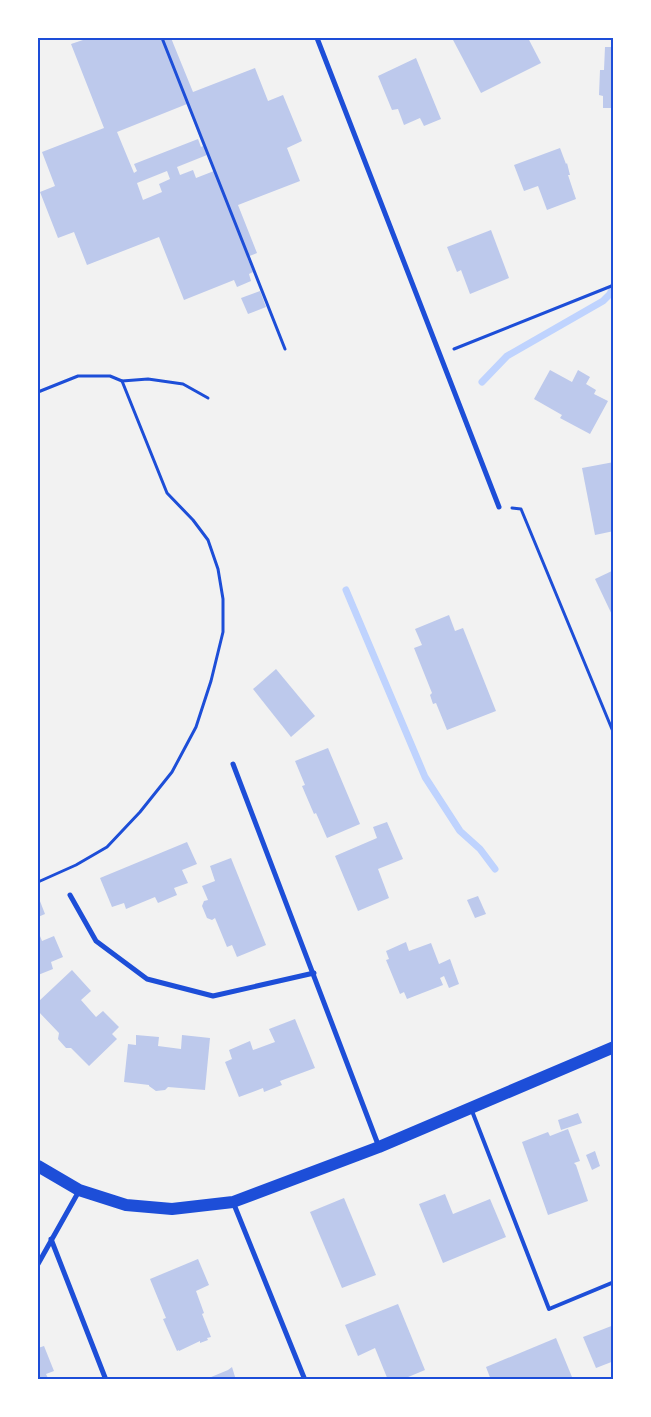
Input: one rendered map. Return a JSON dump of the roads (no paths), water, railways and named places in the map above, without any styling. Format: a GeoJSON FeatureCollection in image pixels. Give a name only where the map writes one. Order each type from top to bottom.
{"type":"FeatureCollection","features":[{"type":"Feature","properties":{"kind":"main road"},"geometry":{"type":"LineString","coordinates":[[38,1166],[79,1190],[134,1206],[172,1209],[233,1202],[379,1147],[614,1047]]}},
{"type":"Feature","properties":{"kind":"street"},"geometry":{"type":"LineString","coordinates":[[317,38],[499,507]]}},
{"type":"Feature","properties":{"kind":"street"},"geometry":{"type":"LineString","coordinates":[[234,764],[379,1147]]}},
{"type":"Feature","properties":{"kind":"street"},"geometry":{"type":"LineString","coordinates":[[70,895],[96,941],[147,979],[213,996],[314,973]]}},
{"type":"Feature","properties":{"kind":"street"},"geometry":{"type":"LineString","coordinates":[[38,1264],[79,1190]]}},
{"type":"Feature","properties":{"kind":"street"},"geometry":{"type":"LineString","coordinates":[[233,1202],[306,1380]]}},
{"type":"Feature","properties":{"kind":"street"},"geometry":{"type":"LineString","coordinates":[[51,1240],[106,1380]]}},
{"type":"Feature","properties":{"kind":"lane"},"geometry":{"type":"LineString","coordinates":[[471,1108],[549,1309],[614,1282]]}},
{"type":"Feature","properties":{"kind":"waterway"},"geometry":{"type":"LineString","coordinates":[[482,382],[507,356],[603,301],[610,294],[614,285]]}},
{"type":"Feature","properties":{"kind":"waterway"},"geometry":{"type":"LineString","coordinates":[[346,590],[425,777],[460,831],[480,849],[495,869]]}}]}
